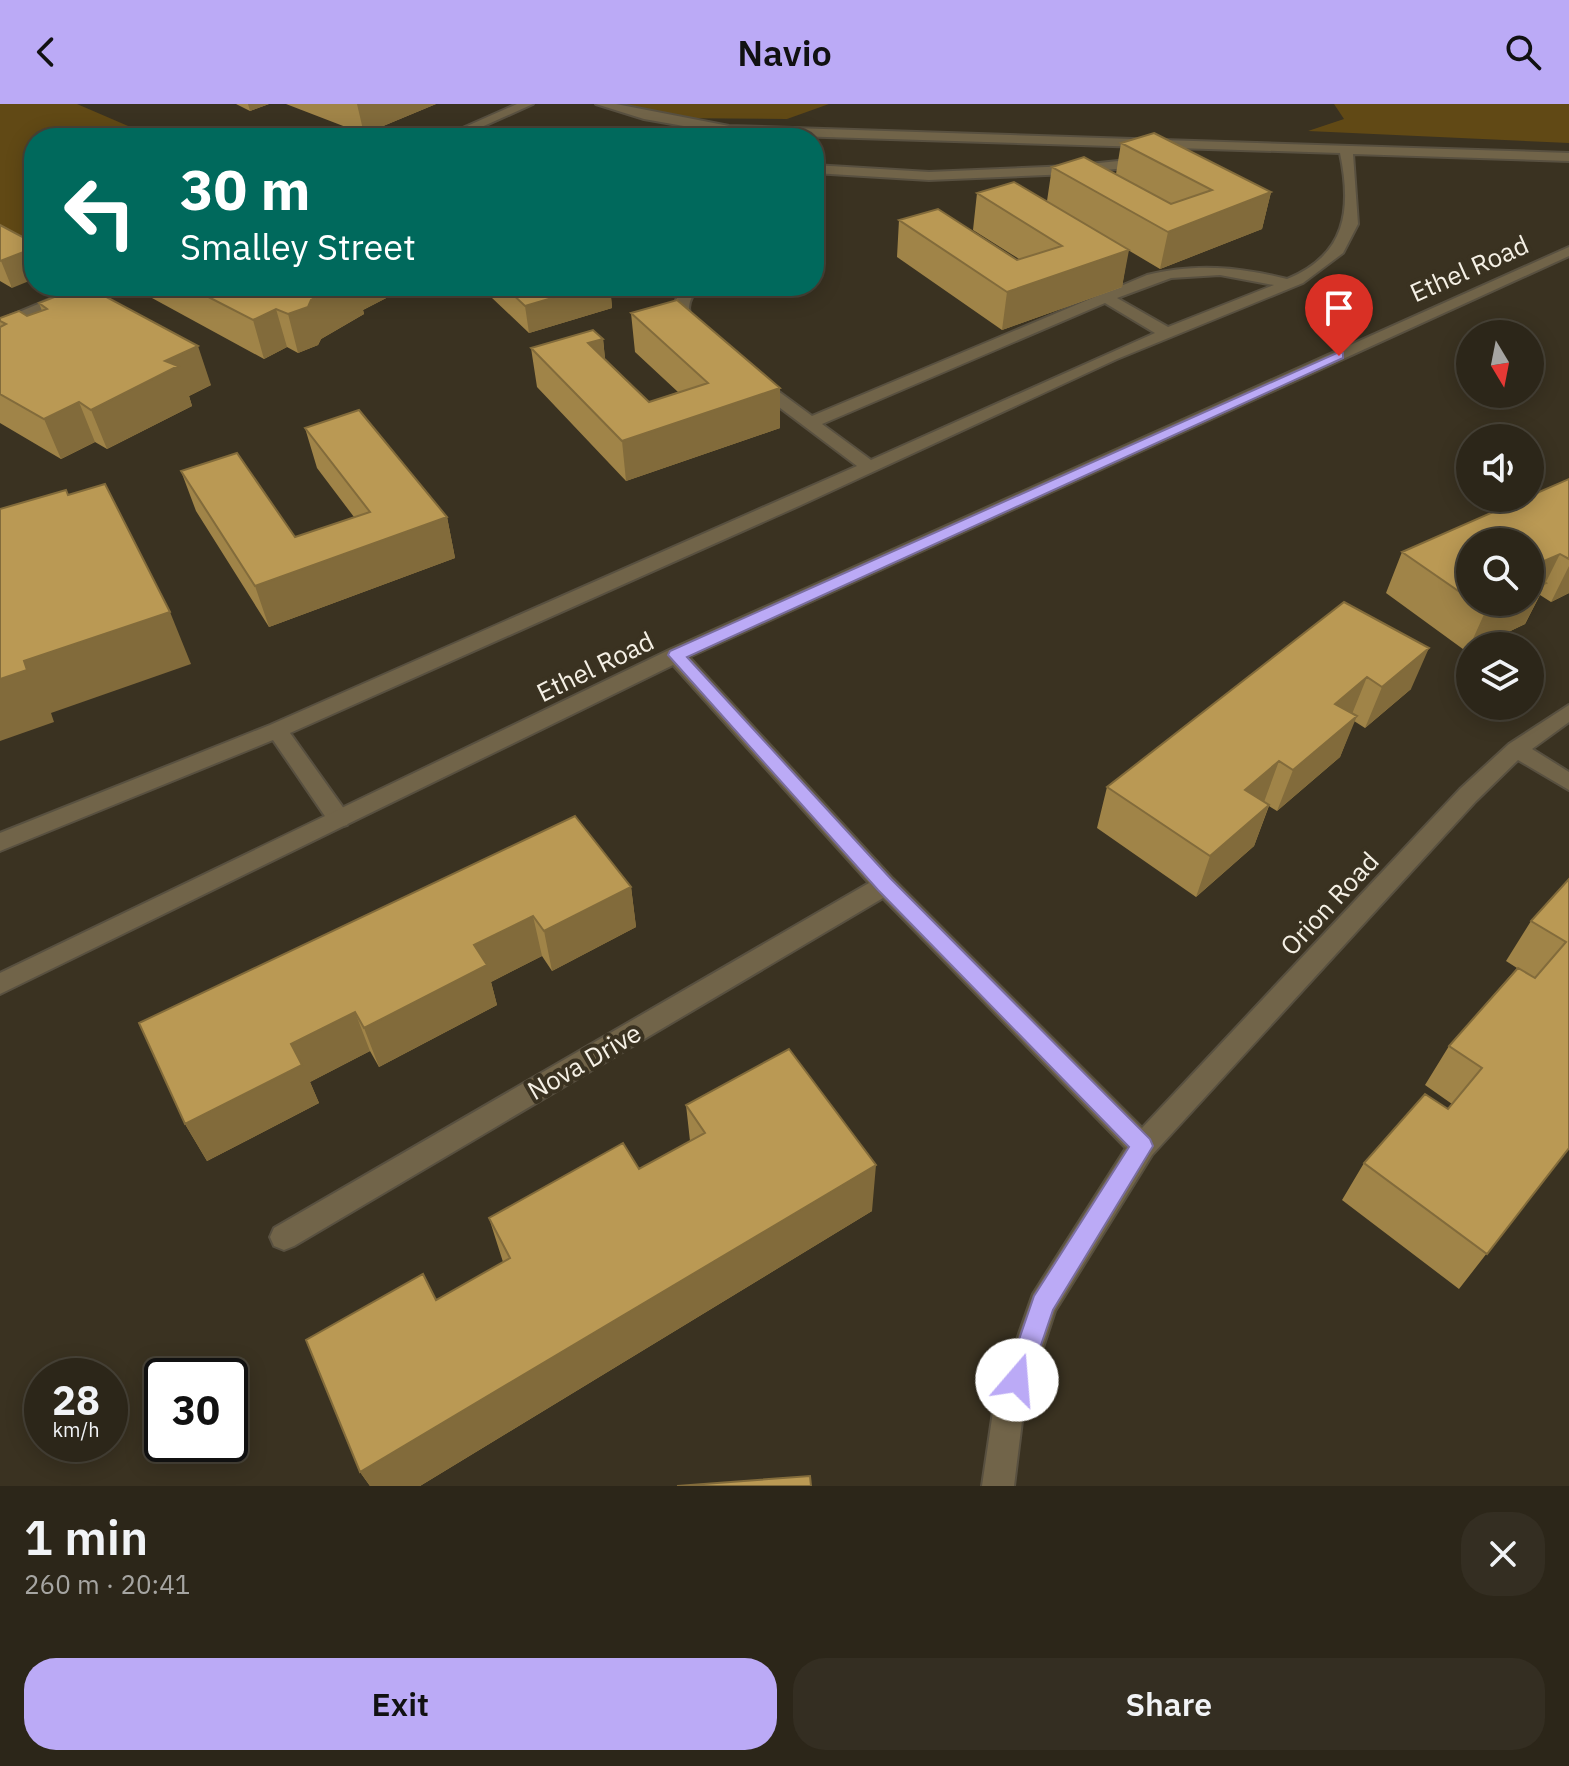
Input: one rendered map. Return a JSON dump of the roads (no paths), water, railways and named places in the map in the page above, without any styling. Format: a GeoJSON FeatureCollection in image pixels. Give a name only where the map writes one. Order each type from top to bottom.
{"type":"FeatureCollection","features":[{"type":"Feature","properties":{"kind":"street"},"geometry":{"type":"LineString","coordinates":[[470,128],[527,104]]}},
{"type":"Feature","properties":{"kind":"street"},"geometry":{"type":"LineString","coordinates":[[602,104],[718,128]]}},
{"type":"Feature","properties":{"kind":"street"},"geometry":{"type":"LineString","coordinates":[[824,138],[1192,145],[1569,157]]}},
{"type":"Feature","properties":{"kind":"street"},"geometry":{"type":"LineString","coordinates":[[824,170],[929,176],[1070,170],[1166,159],[1192,145]]}},
{"type":"Feature","properties":{"kind":"street"},"geometry":{"type":"LineString","coordinates":[[0,842],[277,730],[1111,356],[1289,284],[1338,250],[1351,224],[1346,150]]}},
{"type":"Feature","properties":{"kind":"street","name":"Ethel Road"},"geometry":{"type":"LineString","coordinates":[[0,984],[676,655],[1569,251]]}},
{"type":"Feature","properties":{"kind":"street"},"geometry":{"type":"LineString","coordinates":[[811,423],[1152,278],[1205,269],[1235,271],[1289,284]]}},
{"type":"Feature","properties":{"kind":"street"},"geometry":{"type":"LineString","coordinates":[[0,326],[70,296]]}},
{"type":"Feature","properties":{"kind":"street"},"geometry":{"type":"LineString","coordinates":[[683,296],[679,308],[682,321],[703,343]]}},
{"type":"Feature","properties":{"kind":"street"},"geometry":{"type":"LineString","coordinates":[[1106,298],[1168,334]]}},
{"type":"Feature","properties":{"kind":"street"},"geometry":{"type":"LineString","coordinates":[[739,370],[869,467]]}},
{"type":"Feature","properties":{"kind":"street"},"geometry":{"type":"LineString","coordinates":[[676,655],[885,885],[1142,1146]]}},
{"type":"Feature","properties":{"kind":"street","name":"Orion Road"},"geometry":{"type":"LineString","coordinates":[[998,1486],[1009,1405],[1043,1304],[1142,1146],[1457,806],[1517,749],[1569,712]]}},
{"type":"Feature","properties":{"kind":"street"},"geometry":{"type":"LineString","coordinates":[[277,730],[339,819]]}},
{"type":"Feature","properties":{"kind":"street"},"geometry":{"type":"LineString","coordinates":[[1517,749],[1569,782]]}},
{"type":"Feature","properties":{"kind":"street","name":"Nova Drive"},"geometry":{"type":"LineString","coordinates":[[284,1237],[885,885]]}}]}
